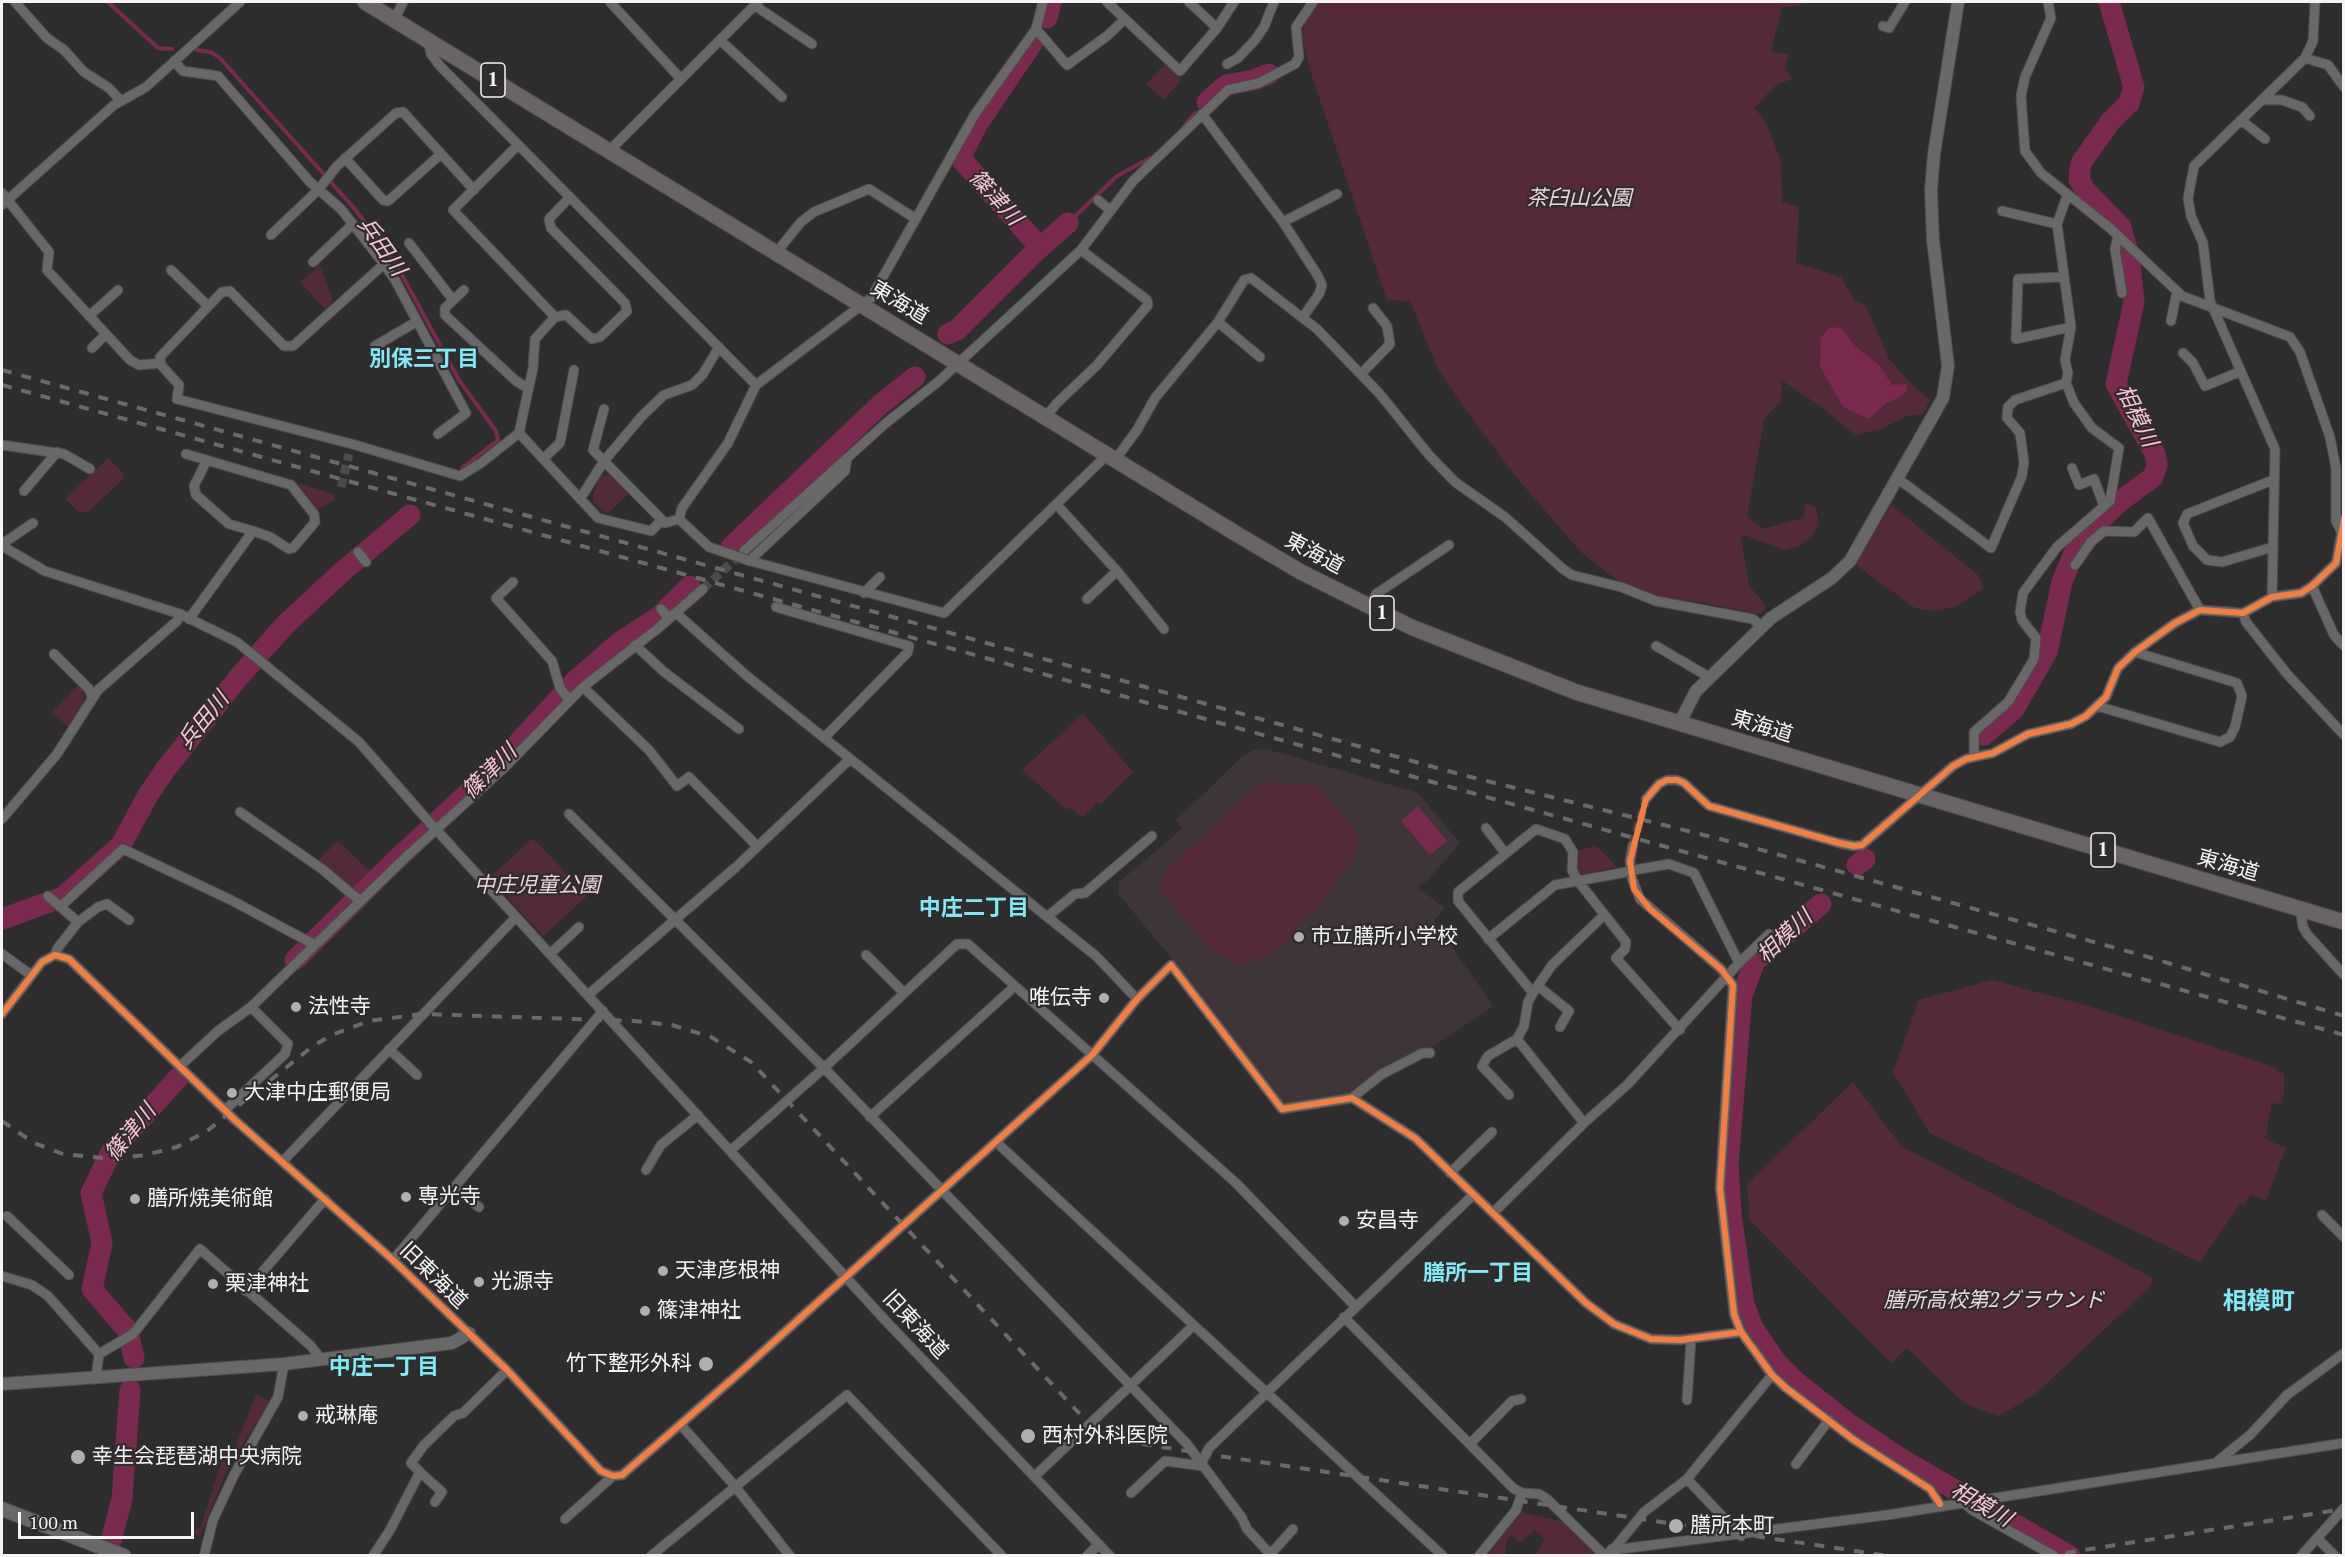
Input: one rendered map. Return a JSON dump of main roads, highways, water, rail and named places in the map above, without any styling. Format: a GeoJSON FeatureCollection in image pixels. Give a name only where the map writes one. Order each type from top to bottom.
{"type":"FeatureCollection","features":[{"type":"Feature","properties":{"kind":"highway","name":"東海道"},"geometry":{"type":"LineString","coordinates":[[365,2],[1271,555],[1369,607],[1466,651],[1533,677],[1679,724],[2343,922]]}},
{"type":"Feature","properties":{"kind":"main road"},"geometry":{"type":"LineString","coordinates":[[2,1509],[114,1552]]}},
{"type":"Feature","properties":{"kind":"waterway","name":"兵田川"},"geometry":{"type":"LineString","coordinates":[[108,2],[158,48],[172,49]]}},
{"type":"Feature","properties":{"kind":"waterway","name":"篠津川"},"geometry":{"type":"LineString","coordinates":[[1047,18],[1051,2]]}},
{"type":"Feature","properties":{"kind":"waterway","name":"相模川"},"geometry":{"type":"LineString","coordinates":[[1984,735],[2014,709],[2047,652],[2062,582],[2079,541],[2119,502],[2153,477],[2157,465],[2155,454],[2116,384],[2134,302],[2129,256],[2121,227],[2085,190],[2079,179],[2081,163],[2110,122],[2129,103],[2134,87],[2109,2]]}},
{"type":"Feature","properties":{"kind":"waterway","name":"篠津川"},"geometry":{"type":"LineString","coordinates":[[948,334],[957,330],[1036,251],[1035,242],[962,160],[962,154],[977,125],[1033,42]]}},
{"type":"Feature","properties":{"kind":"waterway","name":"兵田川"},"geometry":{"type":"LineString","coordinates":[[197,50],[210,52],[219,57],[354,208],[396,264],[459,380],[496,431],[498,440],[462,468]]}},
{"type":"Feature","properties":{"kind":"waterway","name":"篠津川"},"geometry":{"type":"LineString","coordinates":[[1207,102],[1226,85],[1254,80],[1269,74]]}},
{"type":"Feature","properties":{"kind":"waterway"},"geometry":{"type":"LineString","coordinates":[[1180,131],[1195,113]]}},
{"type":"Feature","properties":{"kind":"waterway"},"geometry":{"type":"LineString","coordinates":[[1068,223],[1117,176],[1150,158]]}},
{"type":"Feature","properties":{"kind":"waterway"},"geometry":{"type":"LineString","coordinates":[[1036,251],[1068,223]]}},
{"type":"Feature","properties":{"kind":"waterway","name":"篠津川"},"geometry":{"type":"LineString","coordinates":[[731,547],[881,404],[915,377]]}},
{"type":"Feature","properties":{"kind":"waterway","name":"兵田川"},"geometry":{"type":"LineString","coordinates":[[2,919],[63,897],[121,845],[148,795],[165,770],[238,678],[285,625],[343,571],[410,515]]}},
{"type":"Feature","properties":{"kind":"waterway","name":"篠津川"},"geometry":{"type":"LineString","coordinates":[[295,960],[395,861],[494,769],[574,682],[620,642],[660,616],[690,586]]}},
{"type":"Feature","properties":{"kind":"waterway","name":"相模川"},"geometry":{"type":"LineString","coordinates":[[1857,865],[1865,859]]}},
{"type":"Feature","properties":{"kind":"waterway","name":"相模川"},"geometry":{"type":"LineString","coordinates":[[1821,904],[1755,961],[1742,995],[1728,1165],[1731,1214],[1744,1304],[1753,1328],[1776,1362],[1795,1381],[1849,1424],[1898,1457],[2070,1556]]}},
{"type":"Feature","properties":{"kind":"waterway","name":"篠津川"},"geometry":{"type":"LineString","coordinates":[[134,1358],[128,1331],[92,1289],[102,1243],[91,1193],[111,1152],[179,1077]]}},
{"type":"Feature","properties":{"kind":"waterway","name":"篠津川"},"geometry":{"type":"LineString","coordinates":[[107,1556],[122,1499],[130,1390]]}},
{"type":"Feature","properties":{"kind":"tunnel"},"geometry":{"type":"LineString","coordinates":[[341,487],[349,454]]}},
{"type":"Feature","properties":{"kind":"tunnel"},"geometry":{"type":"LineString","coordinates":[[703,589],[742,553]]}},
{"type":"Feature","properties":{"kind":"tunnel"},"geometry":{"type":"LineString","coordinates":[[1633,845],[1646,799]]}},
{"type":"Feature","properties":{"kind":"railway"},"geometry":{"type":"LineString","coordinates":[[2,370],[1459,774],[1740,844],[2148,957],[2344,1016]]}},
{"type":"Feature","properties":{"kind":"railway"},"geometry":{"type":"LineString","coordinates":[[2,385],[2344,1035]]}},
{"type":"Feature","properties":{"kind":"railway"},"geometry":{"type":"LineString","coordinates":[[2,1121],[34,1143],[63,1154],[112,1159],[145,1155],[177,1147],[207,1131],[313,1046],[332,1035],[369,1021],[422,1014],[634,1021],[672,1025],[711,1037],[751,1062],[1077,1411],[1091,1424],[1113,1435],[1137,1443],[1193,1452],[1889,1556]]}},
{"type":"Feature","properties":{"kind":"railway"},"geometry":{"type":"LineString","coordinates":[[2046,1556],[2344,1509]]}},
{"type":"Feature","properties":{"kind":"place","name":"市立膳所小学校"},"geometry":{"type":"Point","coordinates":[1299,937]}},
{"type":"Feature","properties":{"kind":"place","name":"唯伝寺"},"geometry":{"type":"Point","coordinates":[1104,998]}},
{"type":"Feature","properties":{"kind":"place","name":"法性寺"},"geometry":{"type":"Point","coordinates":[296,1007]}},
{"type":"Feature","properties":{"kind":"place","name":"大津中庄郵便局"},"geometry":{"type":"Point","coordinates":[232,1093]}},
{"type":"Feature","properties":{"kind":"place","name":"専光寺"},"geometry":{"type":"Point","coordinates":[406,1197]}},
{"type":"Feature","properties":{"kind":"place","name":"膳所焼美術館"},"geometry":{"type":"Point","coordinates":[135,1199]}},
{"type":"Feature","properties":{"kind":"place","name":"安昌寺"},"geometry":{"type":"Point","coordinates":[1344,1221]}},
{"type":"Feature","properties":{"kind":"place","name":"天津彦根神"},"geometry":{"type":"Point","coordinates":[663,1271]}},
{"type":"Feature","properties":{"kind":"place","name":"光源寺"},"geometry":{"type":"Point","coordinates":[479,1282]}},
{"type":"Feature","properties":{"kind":"place","name":"栗津神社"},"geometry":{"type":"Point","coordinates":[213,1284]}},
{"type":"Feature","properties":{"kind":"place","name":"篠津神社"},"geometry":{"type":"Point","coordinates":[645,1311]}},
{"type":"Feature","properties":{"kind":"place","name":"竹下整形外科"},"geometry":{"type":"Point","coordinates":[706,1364]}},
{"type":"Feature","properties":{"kind":"place","name":"戒琳庵"},"geometry":{"type":"Point","coordinates":[303,1416]}},
{"type":"Feature","properties":{"kind":"place","name":"西村外科医院"},"geometry":{"type":"Point","coordinates":[1028,1436]}},
{"type":"Feature","properties":{"kind":"place","name":"幸生会琵琶湖中央病院"},"geometry":{"type":"Point","coordinates":[78,1457]}},
{"type":"Feature","properties":{"kind":"place","name":"膳所本町"},"geometry":{"type":"Point","coordinates":[1676,1526]}},
{"type":"Feature","properties":{"kind":"district","name":"別保三丁目"},"geometry":{"type":"Point","coordinates":[424,360]}},
{"type":"Feature","properties":{"kind":"district","name":"中庄二丁目"},"geometry":{"type":"Point","coordinates":[974,909]}},
{"type":"Feature","properties":{"kind":"district","name":"膳所一丁目"},"geometry":{"type":"Point","coordinates":[1478,1274]}},
{"type":"Feature","properties":{"kind":"district","name":"相模町"},"geometry":{"type":"Point","coordinates":[2259,1302]}},
{"type":"Feature","properties":{"kind":"district","name":"中庄一丁目"},"geometry":{"type":"Point","coordinates":[384,1368]}},
{"type":"Feature","properties":{"kind":"park label","name":"茶臼山公園"},"geometry":{"type":"Point","coordinates":[1579,199]}},
{"type":"Feature","properties":{"kind":"park label","name":"中庄児童公園"},"geometry":{"type":"Point","coordinates":[537,886]}},
{"type":"Feature","properties":{"kind":"park label","name":"膳所高校第2グラウンド"},"geometry":{"type":"Point","coordinates":[1994,1301]}}]}
